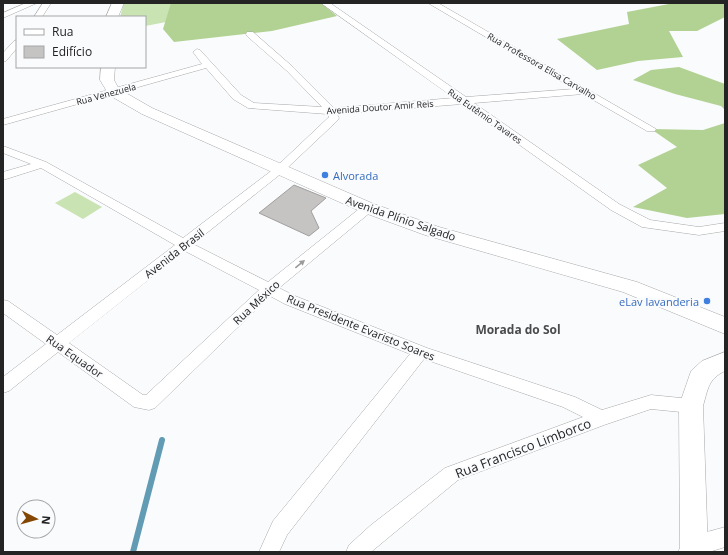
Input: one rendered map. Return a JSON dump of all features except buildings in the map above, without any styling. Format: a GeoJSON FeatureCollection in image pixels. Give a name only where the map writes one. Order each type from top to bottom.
{"type":"FeatureCollection","features":[{"type":"Feature","properties":{"kind":"street"},"geometry":{"type":"LineString","coordinates":[[3,16],[33,3]]}},
{"type":"Feature","properties":{"kind":"street"},"geometry":{"type":"LineString","coordinates":[[39,16],[47,3]]}},
{"type":"Feature","properties":{"kind":"street"},"geometry":{"type":"LineString","coordinates":[[112,16],[118,3]]}},
{"type":"Feature","properties":{"kind":"street","name":"Rua Eutêmio Tavares"},"geometry":{"type":"LineString","coordinates":[[326,3],[609,203],[648,224],[699,231],[725,227]]}},
{"type":"Feature","properties":{"kind":"street","name":"Rua Professora Elisa Carvalho"},"geometry":{"type":"LineString","coordinates":[[432,3],[651,129]]}},
{"type":"Feature","properties":{"kind":"street"},"geometry":{"type":"LineString","coordinates":[[250,34],[290,69],[331,111]]}},
{"type":"Feature","properties":{"kind":"street"},"geometry":{"type":"LineString","coordinates":[[3,59],[16,44]]}},
{"type":"Feature","properties":{"kind":"street","name":"Avenida Doutor Amir Reis"},"geometry":{"type":"LineString","coordinates":[[198,52],[237,97],[252,106],[331,111],[585,91]]}},
{"type":"Feature","properties":{"kind":"street","name":"Rua Venezuela"},"geometry":{"type":"LineString","coordinates":[[3,122],[208,65]]}},
{"type":"Feature","properties":{"kind":"street"},"geometry":{"type":"LineString","coordinates":[[108,68],[107,80],[114,92]]}},
{"type":"Feature","properties":{"kind":"street","name":"Avenida Plínio Salgado"},"geometry":{"type":"LineString","coordinates":[[114,92],[147,111],[368,208],[432,230],[630,287],[725,326]]}},
{"type":"Feature","properties":{"kind":"street","name":"Avenida Brasil"},"geometry":{"type":"LineString","coordinates":[[3,386],[279,170],[334,118],[331,111]]}},
{"type":"Feature","properties":{"kind":"street","name":"Rua Presidente Evaristo Soares"},"geometry":{"type":"LineString","coordinates":[[3,149],[42,164],[185,245],[270,288],[290,300],[421,352],[569,402],[601,418]]}},
{"type":"Feature","properties":{"kind":"street"},"geometry":{"type":"LineString","coordinates":[[3,176],[42,164]]}},
{"type":"Feature","properties":{"kind":"street","name":"Rua México"},"geometry":{"type":"LineString","coordinates":[[149,402],[270,288],[368,208]]}},
{"type":"Feature","properties":{"kind":"street","name":"Rua Equador"},"geometry":{"type":"LineString","coordinates":[[3,305],[56,344],[140,402],[149,402]]}},
{"type":"Feature","properties":{"kind":"street"},"geometry":{"type":"LineString","coordinates":[[268,552],[280,528],[421,352]]}},
{"type":"Feature","properties":{"kind":"street"},"geometry":{"type":"LineString","coordinates":[[725,361],[710,368],[699,378],[691,406],[692,550],[725,537]]}},
{"type":"Feature","properties":{"kind":"street","name":"Rua Francisco Limborco"},"geometry":{"type":"LineString","coordinates":[[356,552],[378,532],[452,474],[601,418],[651,402],[691,406]]}},
{"type":"Feature","properties":{"kind":"green space"},"geometry":{"type":"Polygon","coordinates":[[[124,3],[177,3],[177,20],[146,26],[146,16],[120,16],[124,3]]]}},
{"type":"Feature","properties":{"kind":"green space"},"geometry":{"type":"Polygon","coordinates":[[[171,3],[321,3],[337,16],[272,31],[174,42],[163,29],[171,3]]]}},
{"type":"Feature","properties":{"kind":"green space"},"geometry":{"type":"Polygon","coordinates":[[[674,3],[725,3],[725,17],[697,31],[669,31],[683,57],[638,61],[597,70],[557,39],[629,24],[627,12],[674,3]]]}},
{"type":"Feature","properties":{"kind":"green space"},"geometry":{"type":"Polygon","coordinates":[[[679,67],[725,84],[725,110],[721,106],[675,94],[633,80],[651,70],[679,67]]]}},
{"type":"Feature","properties":{"kind":"green space"},"geometry":{"type":"Polygon","coordinates":[[[725,123],[725,214],[687,218],[633,207],[667,188],[638,165],[677,147],[651,129],[703,130],[725,123]]]}},
{"type":"Feature","properties":{"kind":"green space"},"geometry":{"type":"Polygon","coordinates":[[[75,192],[102,207],[83,219],[55,203],[75,192]]]}},
{"type":"Feature","properties":{"kind":"waterway"},"geometry":{"type":"LineString","coordinates":[[133,552],[162,440]]}},
{"type":"Feature","properties":{"kind":"place","name":"Alvorada"},"geometry":{"type":"Point","coordinates":[325,175]}},
{"type":"Feature","properties":{"kind":"place","name":"eLav lavanderia"},"geometry":{"type":"Point","coordinates":[707,301]}},
{"type":"Feature","properties":{"kind":"district","name":"Morada do Sol"},"geometry":{"type":"Point","coordinates":[518,329]}}]}
